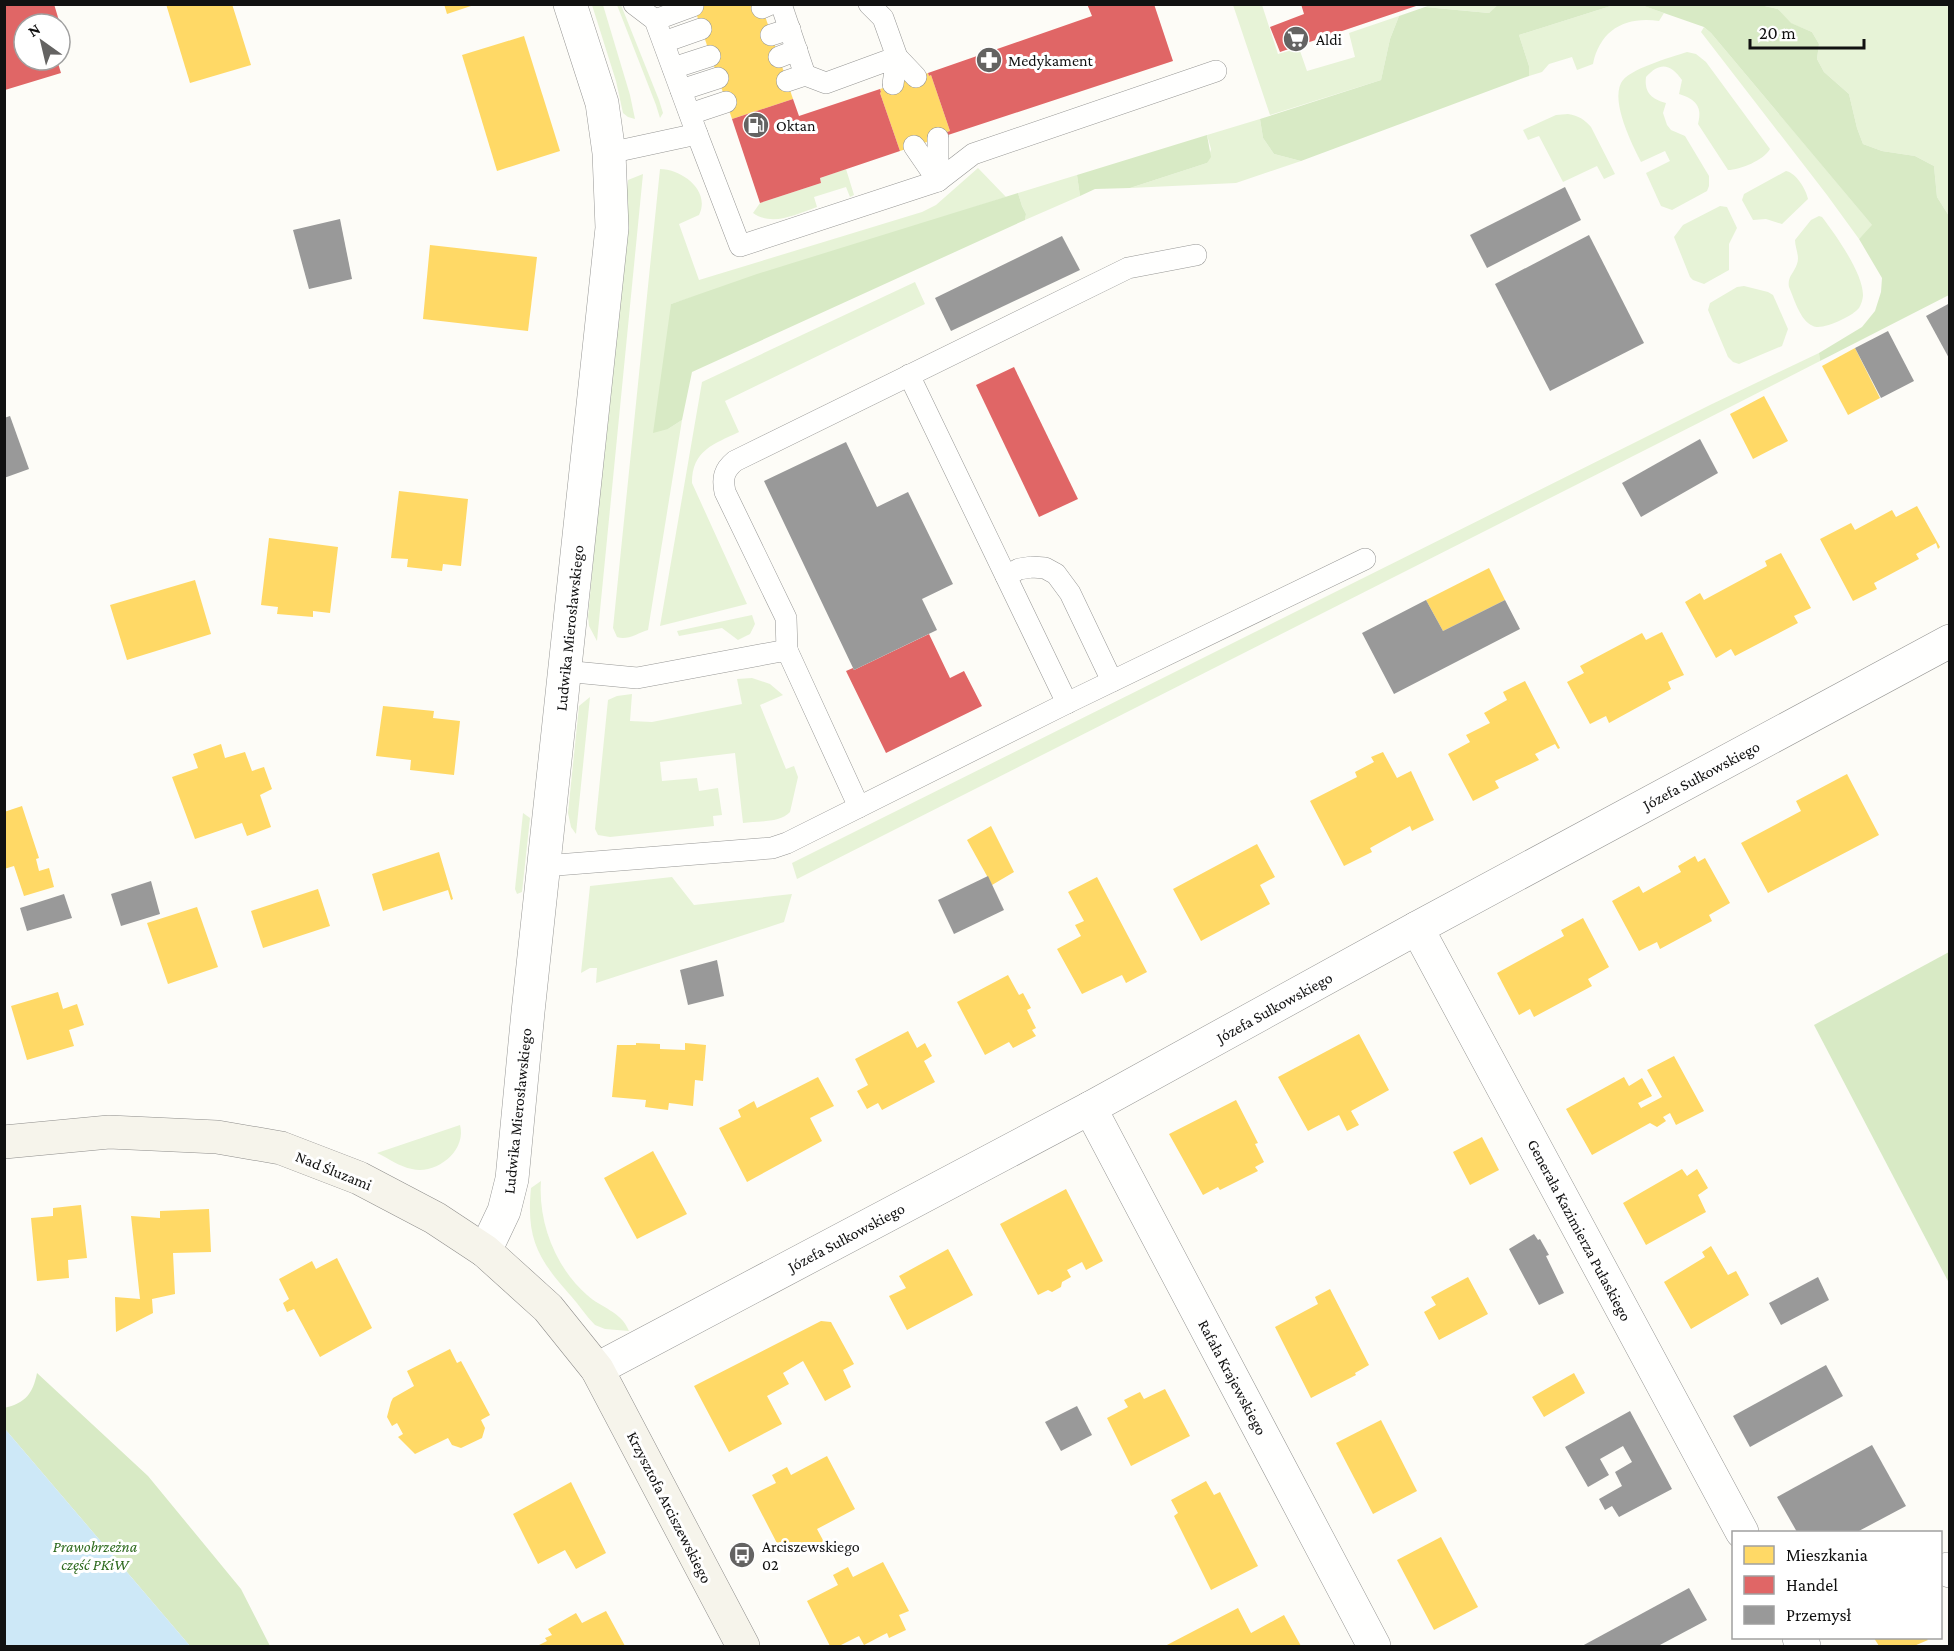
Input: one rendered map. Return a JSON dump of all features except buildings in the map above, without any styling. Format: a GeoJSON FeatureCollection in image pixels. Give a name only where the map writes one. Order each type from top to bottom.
{"type":"FeatureCollection","features":[{"type":"Feature","properties":{"kind":"street","name":"Ludwika Mierosławskiego"},"geometry":{"type":"LineString","coordinates":[[485,1251],[504,1211],[512,1179],[612,228],[609,153],[602,103],[570,4]]}},
{"type":"Feature","properties":{"kind":"street","name":"Józefa Sułkowskiego"},"geometry":{"type":"LineString","coordinates":[[597,1369],[1090,1108],[1417,928],[1950,641]]}},
{"type":"Feature","properties":{"kind":"street","name":"Generała Kazimierza Pułaskiego"},"geometry":{"type":"LineString","coordinates":[[1417,928],[1741,1531]]}},
{"type":"Feature","properties":{"kind":"street","name":"Rafała Krajewskiego"},"geometry":{"type":"LineString","coordinates":[[1090,1108],[1374,1647]]}},
{"type":"Feature","properties":{"kind":"street","name":"Nad Śluzami"},"geometry":{"type":"LineString","coordinates":[[4,1142],[110,1132],[217,1137],[281,1148],[359,1178],[435,1218],[485,1251],[548,1308],[597,1369]]}},
{"type":"Feature","properties":{"kind":"street","name":"Krzysztofa Arciszewskiego"},"geometry":{"type":"LineString","coordinates":[[597,1369],[743,1647]]}},
{"type":"Feature","properties":{"kind":"lane"},"geometry":{"type":"LineString","coordinates":[[634,4],[655,20],[740,246],[938,181],[973,154],[1216,71]]}},
{"type":"Feature","properties":{"kind":"lane"},"geometry":{"type":"LineString","coordinates":[[869,4],[883,18],[897,57],[916,77]]}},
{"type":"Feature","properties":{"kind":"lane"},"geometry":{"type":"LineString","coordinates":[[655,20],[693,6]]}},
{"type":"Feature","properties":{"kind":"lane"},"geometry":{"type":"LineString","coordinates":[[771,6],[796,78],[826,83],[897,57]]}},
{"type":"Feature","properties":{"kind":"lane"},"geometry":{"type":"LineString","coordinates":[[664,42],[701,29]]}},
{"type":"Feature","properties":{"kind":"lane"},"geometry":{"type":"LineString","coordinates":[[673,68],[710,56]]}},
{"type":"Feature","properties":{"kind":"lane"},"geometry":{"type":"LineString","coordinates":[[893,84],[897,57]]}},
{"type":"Feature","properties":{"kind":"lane"},"geometry":{"type":"LineString","coordinates":[[681,90],[718,78]]}},
{"type":"Feature","properties":{"kind":"lane"},"geometry":{"type":"LineString","coordinates":[[609,153],[693,124],[726,102]]}},
{"type":"Feature","properties":{"kind":"lane"},"geometry":{"type":"LineString","coordinates":[[938,138],[938,181]]}},
{"type":"Feature","properties":{"kind":"lane"},"geometry":{"type":"LineString","coordinates":[[914,146],[938,181]]}},
{"type":"Feature","properties":{"kind":"lane"},"geometry":{"type":"LineString","coordinates":[[859,807],[787,650],[786,618],[725,492],[724,474],[735,461],[1128,268],[1196,255]]}},
{"type":"Feature","properties":{"kind":"lane"},"geometry":{"type":"LineString","coordinates":[[909,375],[1067,703]]}},
{"type":"Feature","properties":{"kind":"lane"},"geometry":{"type":"LineString","coordinates":[[544,866],[772,848],[787,843],[1067,703],[1365,560]]}},
{"type":"Feature","properties":{"kind":"lane"},"geometry":{"type":"LineString","coordinates":[[1006,576],[1018,569],[1032,567],[1045,568],[1056,574],[1070,593],[1112,681]]}},
{"type":"Feature","properties":{"kind":"lane"},"geometry":{"type":"LineString","coordinates":[[564,671],[637,678],[787,650]]}},
{"type":"Feature","properties":{"kind":"green space"},"geometry":{"type":"Polygon","coordinates":[[[1432,4],[1499,5],[1489,13],[1425,7],[1432,4]]]}},
{"type":"Feature","properties":{"kind":"green space"},"geometry":{"type":"Polygon","coordinates":[[[1499,4],[1614,5],[1519,35],[1529,66],[1529,76],[1301,161],[1274,154],[1263,138],[1260,119],[1381,80],[1390,39],[1399,16],[1425,7],[1489,13],[1499,4]]]}},
{"type":"Feature","properties":{"kind":"green space"},"geometry":{"type":"Polygon","coordinates":[[[592,5],[603,5],[635,119],[623,113],[616,81],[592,5]]]}},
{"type":"Feature","properties":{"kind":"green space"},"geometry":{"type":"Polygon","coordinates":[[[617,5],[621,5],[659,100],[663,113],[660,118],[656,105],[617,5]]]}},
{"type":"Feature","properties":{"kind":"green space"},"geometry":{"type":"Polygon","coordinates":[[[1233,5],[1262,5],[1278,54],[1299,48],[1307,71],[1355,57],[1349,33],[1399,16],[1390,39],[1381,80],[1270,115],[1233,5]]]}},
{"type":"Feature","properties":{"kind":"green space"},"geometry":{"type":"Polygon","coordinates":[[[1614,5],[1641,5],[1664,13],[1659,21],[1635,21],[1616,28],[1601,42],[1593,64],[1577,70],[1572,57],[1549,64],[1542,72],[1529,76],[1529,66],[1519,35],[1614,5]]]}},
{"type":"Feature","properties":{"kind":"green space"},"geometry":{"type":"Polygon","coordinates":[[[1641,5],[1760,5],[1778,9],[1791,23],[1812,32],[1819,44],[1817,59],[1824,72],[1849,94],[1863,144],[1882,151],[1915,156],[1934,166],[1937,197],[1949,216],[1949,295],[1820,361],[1819,353],[1862,327],[1875,311],[1881,292],[1882,278],[1859,239],[1872,225],[1711,33],[1704,27],[1641,5]]]}},
{"type":"Feature","properties":{"kind":"green space"},"geometry":{"type":"Polygon","coordinates":[[[1760,5],[1949,5],[1949,216],[1937,197],[1934,166],[1915,156],[1882,151],[1863,144],[1849,94],[1824,72],[1817,59],[1819,44],[1812,32],[1790,23],[1778,9],[1760,5]]]}},
{"type":"Feature","properties":{"kind":"green space"},"geometry":{"type":"Polygon","coordinates":[[[1704,27],[1873,226],[1859,239],[1701,32],[1704,27]]]}},
{"type":"Feature","properties":{"kind":"green space"},"geometry":{"type":"Polygon","coordinates":[[[1687,52],[1696,54],[1706,62],[1770,149],[1763,157],[1751,164],[1728,170],[1698,124],[1699,112],[1696,104],[1679,94],[1682,80],[1674,71],[1665,66],[1656,68],[1646,77],[1646,87],[1650,95],[1666,103],[1663,113],[1667,125],[1671,130],[1685,136],[1709,176],[1707,191],[1672,210],[1661,206],[1646,173],[1670,161],[1665,151],[1641,162],[1624,123],[1619,91],[1621,83],[1632,73],[1687,52]]]}},
{"type":"Feature","properties":{"kind":"green space"},"geometry":{"type":"Polygon","coordinates":[[[1568,114],[1581,118],[1591,127],[1615,174],[1604,179],[1597,166],[1563,182],[1539,136],[1528,140],[1523,130],[1556,115],[1568,114]]]}},
{"type":"Feature","properties":{"kind":"green space"},"geometry":{"type":"Polygon","coordinates":[[[1260,119],[1263,138],[1274,154],[1301,161],[1236,183],[1130,188],[1207,163],[1211,149],[1207,135],[1260,119]]]}},
{"type":"Feature","properties":{"kind":"green space"},"geometry":{"type":"Polygon","coordinates":[[[1207,135],[1211,157],[1207,163],[1130,188],[1095,189],[1080,196],[1077,175],[1207,135]]]}},
{"type":"Feature","properties":{"kind":"green space"},"geometry":{"type":"Polygon","coordinates":[[[978,168],[1006,197],[671,304],[668,429],[682,420],[648,630],[629,637],[617,637],[613,628],[660,169],[685,177],[698,190],[701,198],[702,206],[699,215],[679,224],[699,280],[922,212],[936,205],[978,168]]]}},
{"type":"Feature","properties":{"kind":"green space"},"geometry":{"type":"Polygon","coordinates":[[[846,169],[854,195],[850,197],[846,187],[814,197],[817,207],[793,216],[768,219],[753,213],[760,203],[821,183],[820,178],[846,169]]]}},
{"type":"Feature","properties":{"kind":"green space"},"geometry":{"type":"Polygon","coordinates":[[[1786,171],[1800,182],[1808,199],[1782,224],[1766,219],[1753,220],[1742,200],[1744,194],[1786,171]]]}},
{"type":"Feature","properties":{"kind":"green space"},"geometry":{"type":"Polygon","coordinates":[[[643,174],[597,641],[589,626],[588,617],[628,180],[643,174]]]}},
{"type":"Feature","properties":{"kind":"green space"},"geometry":{"type":"Polygon","coordinates":[[[1077,175],[1080,196],[1025,220],[1026,214],[1018,193],[1077,175]]]}},
{"type":"Feature","properties":{"kind":"green space"},"geometry":{"type":"Polygon","coordinates":[[[1018,193],[1026,214],[1025,220],[692,372],[682,420],[668,429],[653,433],[671,304],[757,274],[1018,193]]]}},
{"type":"Feature","properties":{"kind":"green space"},"geometry":{"type":"Polygon","coordinates":[[[1720,206],[1727,207],[1737,228],[1729,244],[1729,270],[1704,284],[1690,277],[1674,237],[1683,225],[1720,206]]]}},
{"type":"Feature","properties":{"kind":"green space"},"geometry":{"type":"Polygon","coordinates":[[[1822,217],[1847,254],[1862,286],[1863,295],[1859,308],[1851,315],[1830,325],[1817,327],[1804,319],[1795,303],[1789,284],[1798,261],[1795,240],[1811,220],[1822,217]]]}},
{"type":"Feature","properties":{"kind":"green space"},"geometry":{"type":"Polygon","coordinates":[[[915,282],[925,304],[725,401],[739,432],[713,445],[700,456],[693,472],[692,483],[747,604],[660,626],[702,382],[915,282]]]}},
{"type":"Feature","properties":{"kind":"green space"},"geometry":{"type":"Polygon","coordinates":[[[1744,286],[1773,295],[1788,329],[1782,346],[1739,364],[1728,357],[1708,310],[1710,303],[1737,287],[1744,286]]]}},
{"type":"Feature","properties":{"kind":"green space"},"geometry":{"type":"Polygon","coordinates":[[[1819,353],[1820,361],[797,879],[792,863],[1710,405],[1819,353]]]}},
{"type":"Feature","properties":{"kind":"green space"},"geometry":{"type":"Polygon","coordinates":[[[752,615],[755,624],[750,634],[738,640],[722,628],[679,636],[677,631],[752,615]]]}},
{"type":"Feature","properties":{"kind":"green space"},"geometry":{"type":"Polygon","coordinates":[[[752,678],[770,684],[783,695],[760,705],[786,769],[794,766],[798,777],[790,812],[774,820],[743,823],[735,753],[660,762],[662,781],[697,778],[699,791],[718,788],[722,815],[713,816],[714,826],[610,837],[598,835],[595,829],[608,700],[632,694],[630,721],[652,722],[742,704],[737,679],[752,678]]]}},
{"type":"Feature","properties":{"kind":"green space"},"geometry":{"type":"Polygon","coordinates":[[[590,697],[576,834],[571,827],[568,813],[579,706],[590,697]]]}},
{"type":"Feature","properties":{"kind":"green space"},"geometry":{"type":"Polygon","coordinates":[[[523,813],[530,818],[522,892],[517,894],[515,889],[523,813]]]}},
{"type":"Feature","properties":{"kind":"green space"},"geometry":{"type":"Polygon","coordinates":[[[672,877],[694,905],[792,894],[784,922],[596,983],[597,968],[590,968],[581,973],[590,886],[672,877]]]}},
{"type":"Feature","properties":{"kind":"green space"},"geometry":{"type":"Polygon","coordinates":[[[1949,952],[1949,1283],[1814,1025],[1949,952]]]}},
{"type":"Feature","properties":{"kind":"green space"},"geometry":{"type":"Polygon","coordinates":[[[460,1125],[459,1144],[448,1159],[440,1165],[421,1170],[408,1168],[377,1153],[460,1125]]]}},
{"type":"Feature","properties":{"kind":"green space"},"geometry":{"type":"Polygon","coordinates":[[[541,1181],[542,1212],[546,1228],[566,1271],[587,1295],[621,1319],[629,1331],[605,1329],[595,1325],[550,1271],[537,1247],[530,1221],[531,1188],[541,1181]]]}},
{"type":"Feature","properties":{"kind":"green space"},"geometry":{"type":"Polygon","coordinates":[[[37,1373],[148,1476],[241,1589],[270,1646],[190,1646],[5,1429],[4,1408],[18,1403],[31,1392],[37,1373]]]}},
{"type":"Feature","properties":{"kind":"water"},"geometry":{"type":"Polygon","coordinates":[[[5,1429],[190,1646],[5,1646],[5,1429]]]}},
{"type":"Feature","properties":{"kind":"place","name":"Aldi"},"geometry":{"type":"Point","coordinates":[1296,39]}},
{"type":"Feature","properties":{"kind":"place","name":"Medykament"},"geometry":{"type":"Point","coordinates":[989,60]}},
{"type":"Feature","properties":{"kind":"place","name":"Oktan"},"geometry":{"type":"Point","coordinates":[756,125]}},
{"type":"Feature","properties":{"kind":"place","name":"Arciszewskiego 02"},"geometry":{"type":"Point","coordinates":[742,1555]}},
{"type":"Feature","properties":{"kind":"park label","name":"Prawobrzeżna część PKiW"},"geometry":{"type":"Point","coordinates":[95,1555]}}]}
